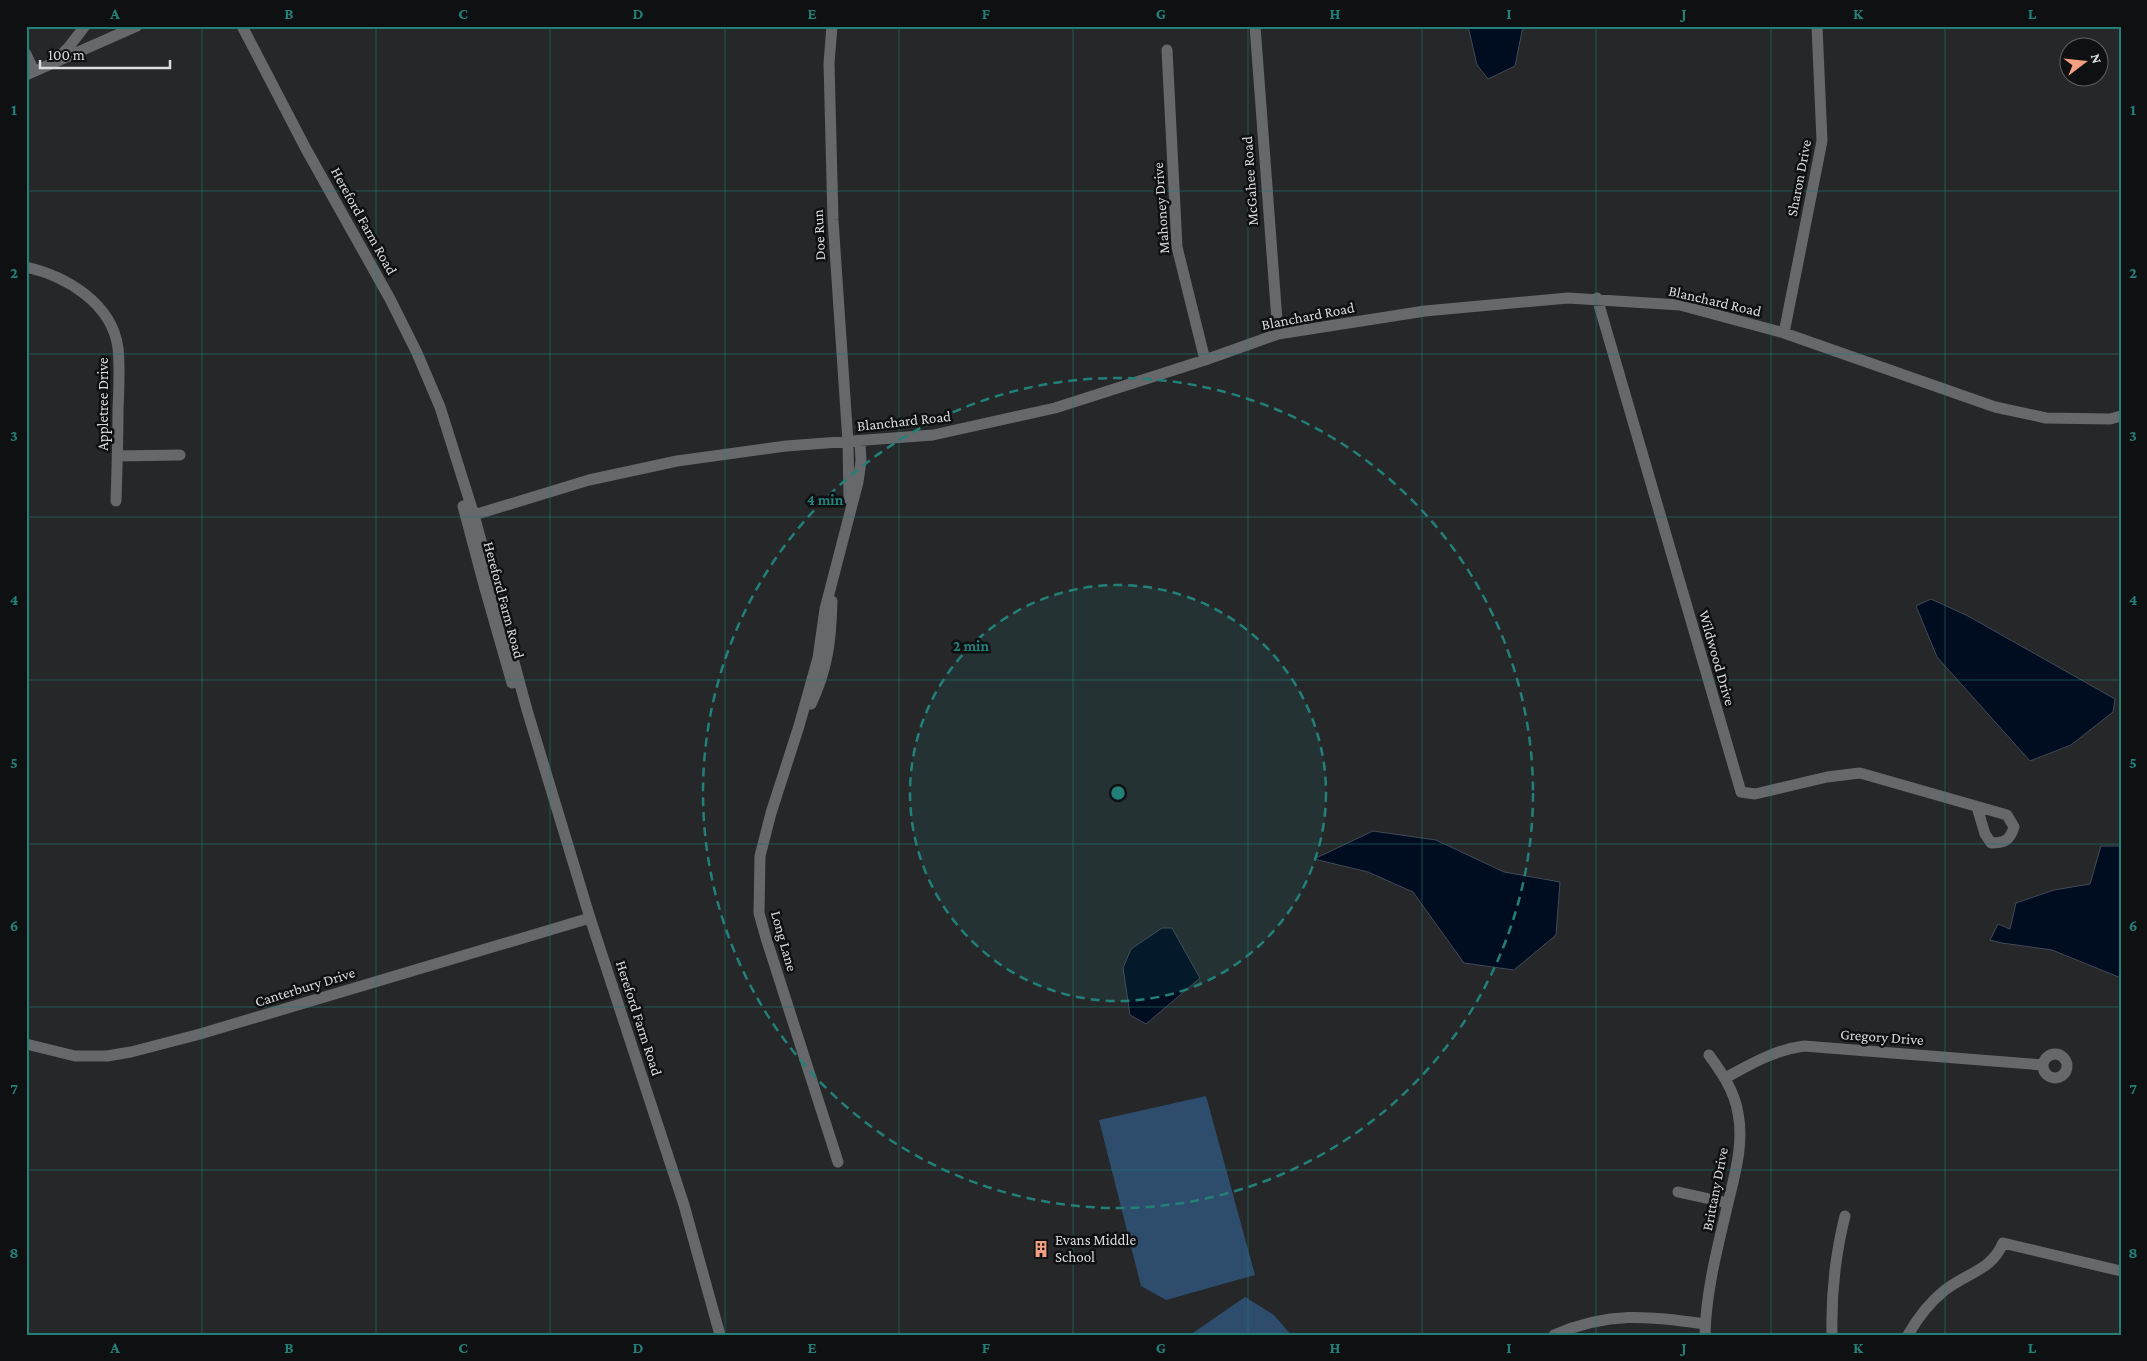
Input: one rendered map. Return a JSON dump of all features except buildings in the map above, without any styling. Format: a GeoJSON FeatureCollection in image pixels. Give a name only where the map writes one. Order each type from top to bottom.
{"type":"FeatureCollection","features":[{"type":"Feature","properties":{"kind":"street"},"geometry":{"type":"LineString","coordinates":[[56,60],[85,26]]}},
{"type":"Feature","properties":{"kind":"street"},"geometry":{"type":"LineString","coordinates":[[26,54],[30,73],[137,26]]}},
{"type":"Feature","properties":{"kind":"street","name":"Hereford Farm Road"},"geometry":{"type":"LineString","coordinates":[[242,26],[306,149],[394,307],[417,353],[450,435],[474,515],[527,710],[590,918],[684,1205],[720,1335]]}},
{"type":"Feature","properties":{"kind":"street","name":"Doe Run"},"geometry":{"type":"LineString","coordinates":[[832,26],[829,63],[833,220],[848,442]]}},
{"type":"Feature","properties":{"kind":"street","name":"McGahee Road"},"geometry":{"type":"LineString","coordinates":[[1255,26],[1278,334]]}},
{"type":"Feature","properties":{"kind":"street","name":"Sharon Drive"},"geometry":{"type":"LineString","coordinates":[[1784,333],[1822,141],[1817,26]]}},
{"type":"Feature","properties":{"kind":"street","name":"Mahoney Drive"},"geometry":{"type":"LineString","coordinates":[[1167,50],[1176,247],[1205,360]]}},
{"type":"Feature","properties":{"kind":"street","name":"Appletree Drive"},"geometry":{"type":"LineString","coordinates":[[26,267],[48,274],[87,295],[103,311],[113,330],[118,346],[119,369],[116,501]]}},
{"type":"Feature","properties":{"kind":"street","name":"Blanchard Road"},"geometry":{"type":"LineString","coordinates":[[474,515],[589,480],[677,461],[786,446],[933,435],[1055,408],[1205,360],[1278,334],[1425,310],[1568,298],[1598,298],[1680,305],[1784,333],[1995,407],[2046,418],[2110,419],[2121,416]]}},
{"type":"Feature","properties":{"kind":"street","name":"Wildwood Drive"},"geometry":{"type":"LineString","coordinates":[[1598,298],[1740,792],[1756,794],[1827,777],[1860,773],[1977,807]]}},
{"type":"Feature","properties":{"kind":"street","name":"Hereford Farm Road"},"geometry":{"type":"LineString","coordinates":[[450,435],[460,491],[500,646],[512,684],[527,710]]}},
{"type":"Feature","properties":{"kind":"street","name":"Long Lane"},"geometry":{"type":"LineString","coordinates":[[838,1162],[759,913],[760,856],[771,813],[799,726],[812,702],[828,657],[832,635],[833,575],[858,482],[861,461],[860,441]]}},
{"type":"Feature","properties":{"kind":"street","name":"Long Lane"},"geometry":{"type":"LineString","coordinates":[[848,442],[849,513]]}},
{"type":"Feature","properties":{"kind":"street"},"geometry":{"type":"LineString","coordinates":[[117,456],[180,456]]}},
{"type":"Feature","properties":{"kind":"street","name":"Canterbury Drive"},"geometry":{"type":"LineString","coordinates":[[26,1044],[75,1056],[107,1056],[131,1052],[210,1031],[590,918]]}},
{"type":"Feature","properties":{"kind":"street","name":"Gregory Drive"},"geometry":{"type":"LineString","coordinates":[[1725,1078],[1773,1053],[1787,1048],[1804,1046],[2044,1065]]}},
{"type":"Feature","properties":{"kind":"street","name":"Brittany Drive"},"geometry":{"type":"LineString","coordinates":[[1705,1329],[1710,1285],[1735,1174],[1740,1133],[1738,1113],[1725,1078],[1709,1055]]}},
{"type":"Feature","properties":{"kind":"street"},"geometry":{"type":"LineString","coordinates":[[1678,1192],[1728,1203]]}},
{"type":"Feature","properties":{"kind":"street"},"geometry":{"type":"LineString","coordinates":[[1832,1335],[1831,1298],[1833,1268],[1845,1216]]}},
{"type":"Feature","properties":{"kind":"street"},"geometry":{"type":"LineString","coordinates":[[1908,1335],[1924,1311],[1944,1291],[1967,1275],[1990,1264],[1998,1255],[2003,1243],[2056,1254],[2121,1271]]}},
{"type":"Feature","properties":{"kind":"street"},"geometry":{"type":"LineString","coordinates":[[1554,1335],[1574,1326],[1600,1319],[1626,1316],[1705,1329]]}},
{"type":"Feature","properties":{"kind":"shaded area"},"geometry":{"type":"Polygon","coordinates":[[[1468,26],[1523,26],[1515,66],[1488,79],[1477,65],[1468,26]]]}},
{"type":"Feature","properties":{"kind":"shaded area"},"geometry":{"type":"Polygon","coordinates":[[[1931,599],[1968,616],[2115,699],[2113,712],[2071,745],[2030,761],[1937,657],[1916,606],[1931,599]]]}},
{"type":"Feature","properties":{"kind":"shaded area"},"geometry":{"type":"Polygon","coordinates":[[[1373,831],[1436,840],[1504,872],[1560,882],[1556,935],[1514,970],[1464,963],[1413,892],[1368,872],[1314,859],[1373,831]]]}},
{"type":"Feature","properties":{"kind":"shaded area"},"geometry":{"type":"Polygon","coordinates":[[[2101,846],[2121,846],[2121,978],[2052,950],[1990,940],[1998,924],[2010,929],[2016,903],[2054,890],[2090,884],[2101,846]]]}},
{"type":"Feature","properties":{"kind":"shaded area"},"geometry":{"type":"Polygon","coordinates":[[[1162,928],[1172,928],[1200,978],[1146,1024],[1130,1015],[1123,968],[1131,949],[1162,928]]]}},
{"type":"Feature","properties":{"kind":"shaded area"},"geometry":{"type":"Polygon","coordinates":[[[1206,1096],[1255,1275],[1166,1300],[1141,1286],[1099,1120],[1206,1096]]]}},
{"type":"Feature","properties":{"kind":"shaded area"},"geometry":{"type":"Polygon","coordinates":[[[1245,1297],[1274,1315],[1291,1335],[1190,1335],[1245,1297]]]}},
{"type":"Feature","properties":{"kind":"place","name":"Evans Middle School"},"geometry":{"type":"Point","coordinates":[1041,1249]}}]}
